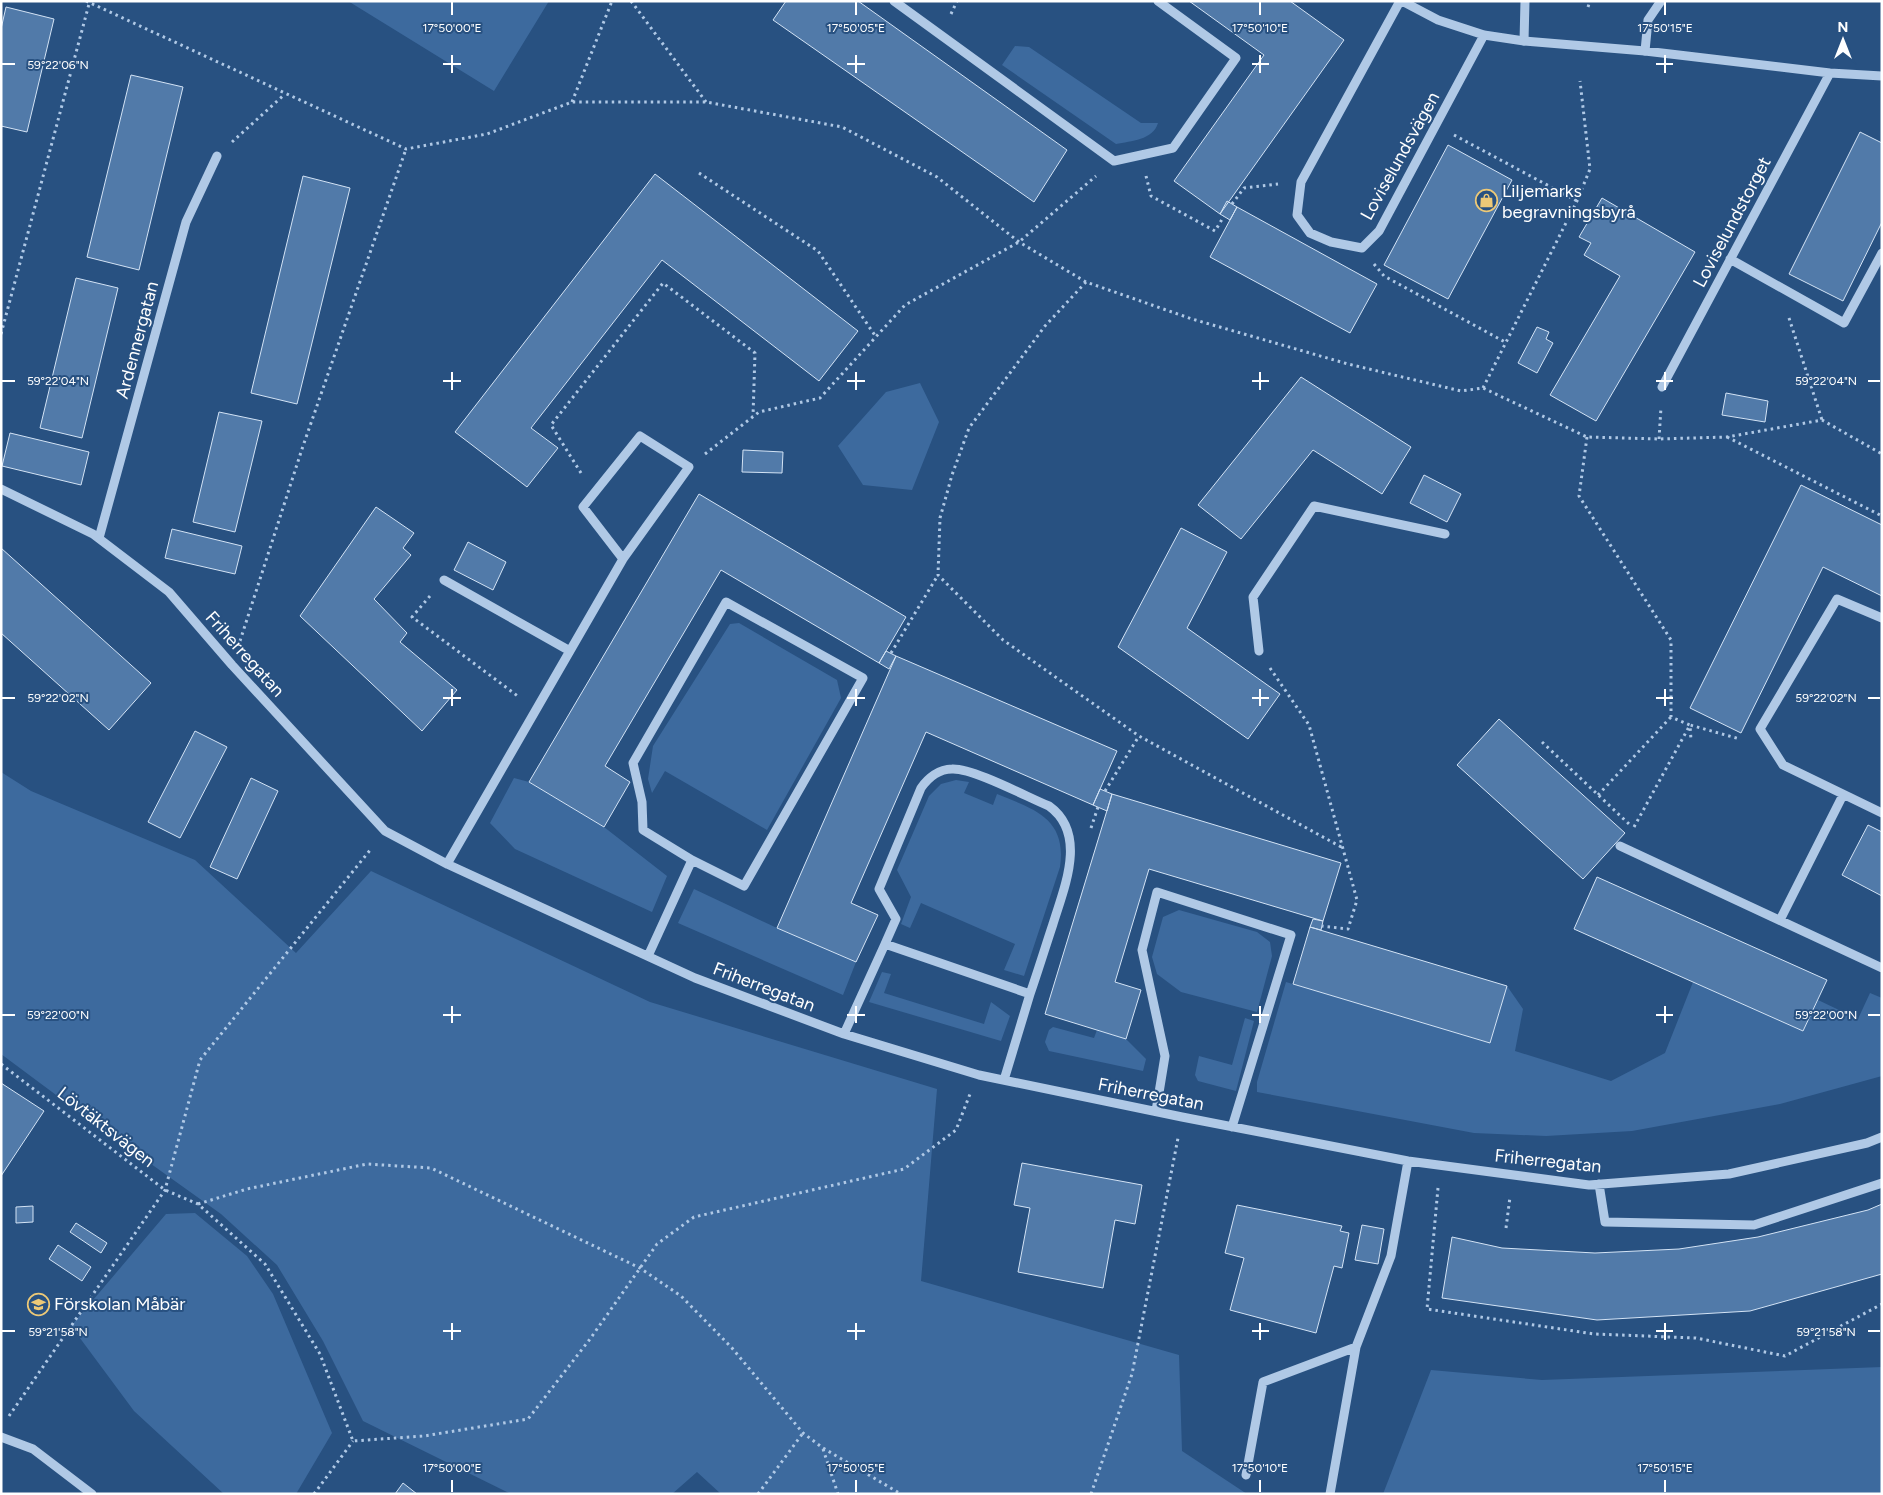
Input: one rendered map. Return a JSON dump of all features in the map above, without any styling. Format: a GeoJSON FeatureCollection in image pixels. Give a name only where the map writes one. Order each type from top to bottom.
{"type":"FeatureCollection","features":[{"type":"Feature","properties":{"kind":"street"},"geometry":{"type":"LineString","coordinates":[[894,1],[1114,161],[1173,148],[1236,58],[1158,1]]}},
{"type":"Feature","properties":{"kind":"street"},"geometry":{"type":"LineString","coordinates":[[1362,248],[1331,242],[1310,233],[1297,215],[1301,182],[1401,1],[1438,20],[1484,35],[1524,41],[1645,51],[1830,74],[1882,76]]}},
{"type":"Feature","properties":{"kind":"street"},"geometry":{"type":"LineString","coordinates":[[1524,41],[1526,1]]}},
{"type":"Feature","properties":{"kind":"street"},"geometry":{"type":"LineString","coordinates":[[1645,51],[1648,20],[1660,1]]}},
{"type":"Feature","properties":{"kind":"street","name":"Loviselundsvägen"},"geometry":{"type":"LineString","coordinates":[[1362,248],[1379,231],[1484,35]]}},
{"type":"Feature","properties":{"kind":"street","name":"Loviselundstorget"},"geometry":{"type":"LineString","coordinates":[[1662,386],[1830,74]]}},
{"type":"Feature","properties":{"kind":"street","name":"Ardennergatan"},"geometry":{"type":"LineString","coordinates":[[99,538],[186,222],[217,156]]}},
{"type":"Feature","properties":{"kind":"street"},"geometry":{"type":"LineString","coordinates":[[1730,259],[1844,323],[1882,254]]}},
{"type":"Feature","properties":{"kind":"street"},"geometry":{"type":"LineString","coordinates":[[447,864],[623,559],[689,467],[640,436],[583,507],[623,559]]}},
{"type":"Feature","properties":{"kind":"street","name":"Friherregatan"},"geometry":{"type":"LineString","coordinates":[[1,488],[99,538],[169,592],[232,665],[385,831],[447,864],[695,978],[844,1034],[978,1075],[1182,1117],[1408,1161],[1589,1185],[1729,1174],[1867,1143],[1882,1137]]}},
{"type":"Feature","properties":{"kind":"street"},"geometry":{"type":"LineString","coordinates":[[1259,650],[1253,597],[1314,506],[1445,534]]}},
{"type":"Feature","properties":{"kind":"street"},"geometry":{"type":"LineString","coordinates":[[444,580],[570,650]]}},
{"type":"Feature","properties":{"kind":"street"},"geometry":{"type":"LineString","coordinates":[[1882,618],[1837,599],[1760,729],[1783,765],[1882,813]]}},
{"type":"Feature","properties":{"kind":"street"},"geometry":{"type":"LineString","coordinates":[[726,602],[863,678],[744,886],[692,860],[643,830],[642,802],[633,763],[726,602]]}},
{"type":"Feature","properties":{"kind":"street"},"geometry":{"type":"LineString","coordinates":[[844,1034],[896,919],[879,889],[921,788],[927,779],[942,770],[969,771],[1049,806],[1058,812],[1068,831],[1070,850],[1069,873],[1004,1080]]}},
{"type":"Feature","properties":{"kind":"street"},"geometry":{"type":"LineString","coordinates":[[1780,920],[1843,795]]}},
{"type":"Feature","properties":{"kind":"street"},"geometry":{"type":"LineString","coordinates":[[1620,846],[1882,968]]}},
{"type":"Feature","properties":{"kind":"street"},"geometry":{"type":"LineString","coordinates":[[648,956],[692,860]]}},
{"type":"Feature","properties":{"kind":"street"},"geometry":{"type":"LineString","coordinates":[[1156,1111],[1165,1056],[1142,950],[1157,892],[1231,914],[1291,935],[1232,1127]]}},
{"type":"Feature","properties":{"kind":"street"},"geometry":{"type":"LineString","coordinates":[[884,944],[1030,994]]}},
{"type":"Feature","properties":{"kind":"street"},"geometry":{"type":"LineString","coordinates":[[1330,1494],[1356,1347],[1391,1256],[1408,1161]]}},
{"type":"Feature","properties":{"kind":"street"},"geometry":{"type":"LineString","coordinates":[[1599,1184],[1605,1222],[1754,1225],[1882,1183]]}},
{"type":"Feature","properties":{"kind":"street"},"geometry":{"type":"LineString","coordinates":[[1246,1475],[1263,1382],[1356,1347]]}},
{"type":"Feature","properties":{"kind":"street"},"geometry":{"type":"LineString","coordinates":[[1,1437],[33,1449],[92,1494]]}},
{"type":"Feature","properties":{"kind":"path"},"geometry":{"type":"LineString","coordinates":[[572,102],[612,1]]}},
{"type":"Feature","properties":{"kind":"path"},"geometry":{"type":"LineString","coordinates":[[632,1],[706,102]]}},
{"type":"Feature","properties":{"kind":"path"},"geometry":{"type":"LineString","coordinates":[[1588,7],[1590,1]]}},
{"type":"Feature","properties":{"kind":"path"},"geometry":{"type":"LineString","coordinates":[[1,334],[87,3],[406,149],[487,134],[572,102],[706,102],[842,127],[937,177],[1019,242],[1086,282],[1192,319],[1348,364],[1461,391],[1483,388],[1587,437],[1659,439],[1727,437],[1822,420],[1882,454]]}},
{"type":"Feature","properties":{"kind":"path"},"geometry":{"type":"LineString","coordinates":[[1483,388],[1577,201],[1590,169],[1580,81]]}},
{"type":"Feature","properties":{"kind":"path"},"geometry":{"type":"LineString","coordinates":[[217,156],[286,94]]}},
{"type":"Feature","properties":{"kind":"path"},"geometry":{"type":"LineString","coordinates":[[1436,125],[1577,201]]}},
{"type":"Feature","properties":{"kind":"path"},"geometry":{"type":"LineString","coordinates":[[232,665],[302,449],[406,149]]}},
{"type":"Feature","properties":{"kind":"path"},"geometry":{"type":"LineString","coordinates":[[689,467],[758,412],[820,398],[905,305],[1019,242],[1114,161]]}},
{"type":"Feature","properties":{"kind":"path"},"geometry":{"type":"LineString","coordinates":[[699,173],[818,251],[876,337]]}},
{"type":"Feature","properties":{"kind":"path"},"geometry":{"type":"LineString","coordinates":[[1232,204],[1244,188],[1301,182]]}},
{"type":"Feature","properties":{"kind":"path"},"geometry":{"type":"LineString","coordinates":[[1152,196],[1216,231],[1224,216]]}},
{"type":"Feature","properties":{"kind":"path"},"geometry":{"type":"LineString","coordinates":[[1362,248],[1384,276],[1505,342]]}},
{"type":"Feature","properties":{"kind":"path"},"geometry":{"type":"LineString","coordinates":[[891,653],[938,575],[940,518],[969,428],[1045,326],[1086,282]]}},
{"type":"Feature","properties":{"kind":"path"},"geometry":{"type":"LineString","coordinates":[[594,494],[551,425],[663,283],[755,354],[753,417]]}},
{"type":"Feature","properties":{"kind":"path"},"geometry":{"type":"LineString","coordinates":[[1779,286],[1822,420]]}},
{"type":"Feature","properties":{"kind":"path"},"geometry":{"type":"LineString","coordinates":[[1659,439],[1662,386]]}},
{"type":"Feature","properties":{"kind":"path"},"geometry":{"type":"LineString","coordinates":[[1587,437],[1579,496],[1671,640],[1671,717],[1598,795]]}},
{"type":"Feature","properties":{"kind":"path"},"geometry":{"type":"LineString","coordinates":[[1727,437],[1882,516]]}},
{"type":"Feature","properties":{"kind":"path"},"geometry":{"type":"LineString","coordinates":[[938,575],[1003,640],[1139,736],[1343,848]]}},
{"type":"Feature","properties":{"kind":"path"},"geometry":{"type":"LineString","coordinates":[[444,580],[412,618],[535,709]]}},
{"type":"Feature","properties":{"kind":"path"},"geometry":{"type":"LineString","coordinates":[[1259,650],[1309,725],[1357,900],[1348,929],[1322,926]]}},
{"type":"Feature","properties":{"kind":"path"},"geometry":{"type":"LineString","coordinates":[[1671,717],[1690,725],[1772,748]]}},
{"type":"Feature","properties":{"kind":"path"},"geometry":{"type":"LineString","coordinates":[[1690,725],[1691,740]]}},
{"type":"Feature","properties":{"kind":"path"},"geometry":{"type":"LineString","coordinates":[[1542,742],[1633,828],[1690,725]]}},
{"type":"Feature","properties":{"kind":"path"},"geometry":{"type":"LineString","coordinates":[[1106,791],[1139,736]]}},
{"type":"Feature","properties":{"kind":"path"},"geometry":{"type":"LineString","coordinates":[[7,1420],[165,1190],[200,1060],[385,831]]}},
{"type":"Feature","properties":{"kind":"path","name":"Lövtäktsvägen"},"geometry":{"type":"LineString","coordinates":[[1,1064],[165,1190],[198,1204],[265,1264],[320,1354],[353,1441]]}},
{"type":"Feature","properties":{"kind":"path"},"geometry":{"type":"LineString","coordinates":[[314,1494],[353,1441],[424,1436],[528,1419],[590,1339],[657,1244],[694,1217],[904,1169],[956,1130],[978,1075]]}},
{"type":"Feature","properties":{"kind":"path"},"geometry":{"type":"LineString","coordinates":[[1091,1494],[1132,1374],[1182,1117]]}},
{"type":"Feature","properties":{"kind":"path"},"geometry":{"type":"LineString","coordinates":[[198,1204],[246,1189],[367,1164],[431,1168],[640,1268],[680,1296],[732,1348],[803,1434],[822,1448],[901,1494]]}},
{"type":"Feature","properties":{"kind":"path"},"geometry":{"type":"LineString","coordinates":[[1440,1165],[1427,1309],[1594,1334],[1696,1338],[1785,1356],[1882,1304]]}},
{"type":"Feature","properties":{"kind":"path"},"geometry":{"type":"LineString","coordinates":[[1506,1228],[1514,1175]]}},
{"type":"Feature","properties":{"kind":"path"},"geometry":{"type":"LineString","coordinates":[[758,1494],[803,1434]]}},
{"type":"Feature","properties":{"kind":"path"},"geometry":{"type":"LineString","coordinates":[[822,1448],[838,1494]]}},
{"type":"Feature","properties":{"kind":"shaded area"},"geometry":{"type":"Polygon","coordinates":[[[348,1],[549,1],[494,91],[348,1]]]}},
{"type":"Feature","properties":{"kind":"shaded area"},"geometry":{"type":"Polygon","coordinates":[[[1015,46],[1029,47],[1141,123],[1158,123],[1155,129],[1141,139],[1116,144],[1002,65],[1015,46]]]}},
{"type":"Feature","properties":{"kind":"shaded area"},"geometry":{"type":"Polygon","coordinates":[[[920,383],[939,422],[912,490],[863,485],[838,446],[886,392],[920,383]]]}},
{"type":"Feature","properties":{"kind":"shaded area"},"geometry":{"type":"Polygon","coordinates":[[[739,623],[837,680],[841,698],[767,830],[665,771],[652,793],[648,779],[653,746],[730,624],[739,623]]]}},
{"type":"Feature","properties":{"kind":"shaded area"},"geometry":{"type":"Polygon","coordinates":[[[1,772],[31,791],[195,860],[296,953],[371,871],[650,1002],[937,1089],[921,1281],[1179,1355],[1182,1451],[1247,1494],[721,1494],[697,1472],[672,1494],[511,1494],[363,1421],[323,1341],[277,1265],[221,1214],[1,1054],[1,772]]]}},
{"type":"Feature","properties":{"kind":"shaded area"},"geometry":{"type":"Polygon","coordinates":[[[514,778],[529,782],[604,827],[667,876],[652,912],[515,849],[490,823],[514,778]]]}},
{"type":"Feature","properties":{"kind":"shaded area"},"geometry":{"type":"Polygon","coordinates":[[[956,780],[969,782],[964,793],[993,805],[997,794],[1035,811],[1053,826],[1058,837],[1061,850],[1060,867],[1024,976],[1004,970],[1015,944],[921,903],[910,928],[901,924],[911,897],[897,870],[929,796],[941,784],[956,780]]]}},
{"type":"Feature","properties":{"kind":"shaded area"},"geometry":{"type":"Polygon","coordinates":[[[694,889],[856,962],[843,995],[678,923],[694,889]]]}},
{"type":"Feature","properties":{"kind":"shaded area"},"geometry":{"type":"Polygon","coordinates":[[[1179,910],[1257,932],[1270,942],[1272,956],[1257,1012],[1181,992],[1157,974],[1152,957],[1163,917],[1179,910]]]}},
{"type":"Feature","properties":{"kind":"shaded area"},"geometry":{"type":"Polygon","coordinates":[[[882,972],[891,974],[884,993],[984,1024],[991,1002],[1010,1016],[1001,1041],[869,1002],[882,972]]]}},
{"type":"Feature","properties":{"kind":"shaded area"},"geometry":{"type":"Polygon","coordinates":[[[1286,982],[1490,1043],[1507,986],[1523,1009],[1515,1051],[1611,1081],[1665,1053],[1693,982],[1803,1031],[1818,1000],[1858,1019],[1870,993],[1882,998],[1882,1076],[1780,1104],[1632,1131],[1546,1136],[1474,1133],[1257,1092],[1257,1082],[1286,982]]]}},
{"type":"Feature","properties":{"kind":"shaded area"},"geometry":{"type":"Polygon","coordinates":[[[1245,1018],[1254,1021],[1236,1091],[1198,1081],[1195,1075],[1199,1056],[1232,1065],[1245,1018]]]}},
{"type":"Feature","properties":{"kind":"shaded area"},"geometry":{"type":"Polygon","coordinates":[[[1053,1027],[1094,1038],[1097,1030],[1126,1039],[1146,1059],[1143,1071],[1049,1051],[1045,1042],[1049,1030],[1053,1027]]]}},
{"type":"Feature","properties":{"kind":"shaded area"},"geometry":{"type":"Polygon","coordinates":[[[195,1213],[247,1256],[273,1294],[332,1433],[296,1494],[224,1494],[134,1411],[71,1326],[166,1214],[195,1213]]]}},
{"type":"Feature","properties":{"kind":"shaded area"},"geometry":{"type":"Polygon","coordinates":[[[1882,1367],[1882,1494],[1383,1494],[1431,1370],[1542,1380],[1882,1367]]]}},
{"type":"Feature","properties":{"kind":"building"},"geometry":{"type":"Polygon","coordinates":[[[786,1],[858,1],[1067,150],[1034,202],[773,20],[786,1]]]}},
{"type":"Feature","properties":{"kind":"building"},"geometry":{"type":"Polygon","coordinates":[[[1189,1],[1290,1],[1344,40],[1220,214],[1174,181],[1264,55],[1189,1]]]}},
{"type":"Feature","properties":{"kind":"building"},"geometry":{"type":"Polygon","coordinates":[[[6,7],[54,19],[27,132],[1,126],[1,29],[6,7]]]}},
{"type":"Feature","properties":{"kind":"building"},"geometry":{"type":"Polygon","coordinates":[[[131,75],[183,87],[139,270],[87,257],[131,75]]]}},
{"type":"Feature","properties":{"kind":"building"},"geometry":{"type":"Polygon","coordinates":[[[1860,132],[1882,143],[1882,222],[1843,301],[1789,274],[1860,132]]]}},
{"type":"Feature","properties":{"kind":"building"},"geometry":{"type":"Polygon","coordinates":[[[1448,145],[1512,180],[1448,299],[1384,265],[1448,145]]]}},
{"type":"Feature","properties":{"kind":"building"},"geometry":{"type":"Polygon","coordinates":[[[655,174],[858,331],[819,381],[662,260],[531,428],[558,448],[527,487],[455,432],[655,174]]]}},
{"type":"Feature","properties":{"kind":"building"},"geometry":{"type":"Polygon","coordinates":[[[303,176],[350,188],[297,404],[251,393],[303,176]]]}},
{"type":"Feature","properties":{"kind":"building"},"geometry":{"type":"Polygon","coordinates":[[[1602,198],[1695,252],[1596,421],[1550,395],[1620,276],[1584,255],[1591,243],[1579,237],[1602,198]]]}},
{"type":"Feature","properties":{"kind":"building"},"geometry":{"type":"Polygon","coordinates":[[[1227,201],[1237,207],[1230,220],[1220,214],[1227,201]]]}},
{"type":"Feature","properties":{"kind":"building"},"geometry":{"type":"Polygon","coordinates":[[[1237,207],[1377,284],[1350,333],[1210,257],[1237,207]]]}},
{"type":"Feature","properties":{"kind":"building"},"geometry":{"type":"Polygon","coordinates":[[[76,278],[118,288],[82,438],[40,428],[76,278]]]}},
{"type":"Feature","properties":{"kind":"building"},"geometry":{"type":"Polygon","coordinates":[[[1537,327],[1549,332],[1546,339],[1553,343],[1537,373],[1518,363],[1537,327]]]}},
{"type":"Feature","properties":{"kind":"building"},"geometry":{"type":"Polygon","coordinates":[[[1301,377],[1411,447],[1382,494],[1313,450],[1241,539],[1198,505],[1301,377]]]}},
{"type":"Feature","properties":{"kind":"building"},"geometry":{"type":"Polygon","coordinates":[[[1726,393],[1768,401],[1765,422],[1722,415],[1726,393]]]}},
{"type":"Feature","properties":{"kind":"building"},"geometry":{"type":"Polygon","coordinates":[[[219,412],[262,421],[235,532],[193,522],[219,412]]]}},
{"type":"Feature","properties":{"kind":"building"},"geometry":{"type":"Polygon","coordinates":[[[10,433],[89,452],[81,485],[2,466],[10,433]]]}},
{"type":"Feature","properties":{"kind":"building"},"geometry":{"type":"Polygon","coordinates":[[[743,450],[783,452],[782,473],[742,472],[743,450]]]}},
{"type":"Feature","properties":{"kind":"building"},"geometry":{"type":"Polygon","coordinates":[[[1424,475],[1461,494],[1447,522],[1410,503],[1424,475]]]}},
{"type":"Feature","properties":{"kind":"building"},"geometry":{"type":"Polygon","coordinates":[[[1801,485],[1882,525],[1882,596],[1823,567],[1741,733],[1690,708],[1801,485]]]}},
{"type":"Feature","properties":{"kind":"building"},"geometry":{"type":"Polygon","coordinates":[[[699,494],[906,617],[879,663],[721,570],[605,766],[630,782],[604,827],[529,782],[699,494]]]}},
{"type":"Feature","properties":{"kind":"building"},"geometry":{"type":"Polygon","coordinates":[[[376,507],[414,533],[403,548],[411,555],[374,599],[407,633],[400,642],[457,690],[422,731],[300,616],[376,507]]]}},
{"type":"Feature","properties":{"kind":"building"},"geometry":{"type":"Polygon","coordinates":[[[1181,528],[1227,552],[1187,628],[1280,694],[1248,739],[1118,647],[1181,528]]]}},
{"type":"Feature","properties":{"kind":"building"},"geometry":{"type":"Polygon","coordinates":[[[172,529],[242,546],[235,574],[165,558],[172,529]]]}},
{"type":"Feature","properties":{"kind":"building"},"geometry":{"type":"Polygon","coordinates":[[[468,542],[506,562],[493,590],[454,570],[468,542]]]}},
{"type":"Feature","properties":{"kind":"building"},"geometry":{"type":"Polygon","coordinates":[[[1,548],[151,683],[109,730],[1,633],[1,548]]]}},
{"type":"Feature","properties":{"kind":"building"},"geometry":{"type":"Polygon","coordinates":[[[886,651],[896,656],[889,669],[879,663],[886,651]]]}},
{"type":"Feature","properties":{"kind":"building"},"geometry":{"type":"Polygon","coordinates":[[[896,656],[1117,751],[1093,805],[926,732],[851,903],[878,915],[856,962],[777,928],[896,656]]]}},
{"type":"Feature","properties":{"kind":"building"},"geometry":{"type":"Polygon","coordinates":[[[1499,719],[1625,833],[1583,879],[1457,765],[1499,719]]]}},
{"type":"Feature","properties":{"kind":"building"},"geometry":{"type":"Polygon","coordinates":[[[195,731],[227,747],[180,838],[148,822],[195,731]]]}},
{"type":"Feature","properties":{"kind":"building"},"geometry":{"type":"Polygon","coordinates":[[[251,778],[278,791],[237,879],[210,867],[251,778]]]}},
{"type":"Feature","properties":{"kind":"building"},"geometry":{"type":"Polygon","coordinates":[[[1100,789],[1112,794],[1107,811],[1093,805],[1100,789]]]}},
{"type":"Feature","properties":{"kind":"building"},"geometry":{"type":"Polygon","coordinates":[[[1112,794],[1341,863],[1323,921],[1149,869],[1115,982],[1141,990],[1126,1039],[1045,1014],[1112,794]]]}},
{"type":"Feature","properties":{"kind":"building"},"geometry":{"type":"Polygon","coordinates":[[[1868,825],[1882,832],[1882,896],[1842,875],[1868,825]]]}},
{"type":"Feature","properties":{"kind":"building"},"geometry":{"type":"Polygon","coordinates":[[[1597,877],[1827,980],[1803,1031],[1574,929],[1597,877]]]}},
{"type":"Feature","properties":{"kind":"building"},"geometry":{"type":"Polygon","coordinates":[[[1313,919],[1323,921],[1321,930],[1310,927],[1313,919]]]}},
{"type":"Feature","properties":{"kind":"building"},"geometry":{"type":"Polygon","coordinates":[[[1310,927],[1507,986],[1490,1043],[1293,984],[1310,927]]]}},
{"type":"Feature","properties":{"kind":"building"},"geometry":{"type":"Polygon","coordinates":[[[1,1083],[44,1111],[1,1176],[1,1083]]]}},
{"type":"Feature","properties":{"kind":"building"},"geometry":{"type":"Polygon","coordinates":[[[1022,1163],[1142,1185],[1135,1224],[1115,1220],[1103,1288],[1018,1272],[1030,1208],[1014,1205],[1022,1163]]]}},
{"type":"Feature","properties":{"kind":"building"},"geometry":{"type":"Polygon","coordinates":[[[1882,1204],[1882,1274],[1750,1311],[1597,1320],[1442,1298],[1452,1237],[1502,1248],[1595,1253],[1679,1249],[1758,1237],[1868,1210],[1882,1204]]]}},
{"type":"Feature","properties":{"kind":"building"},"geometry":{"type":"Polygon","coordinates":[[[1237,1205],[1342,1226],[1340,1231],[1349,1233],[1342,1268],[1334,1266],[1316,1333],[1230,1310],[1244,1258],[1225,1253],[1237,1205]]]}},
{"type":"Feature","properties":{"kind":"building"},"geometry":{"type":"Polygon","coordinates":[[[33,1206],[33,1222],[16,1223],[16,1207],[33,1206]]]}},
{"type":"Feature","properties":{"kind":"building"},"geometry":{"type":"Polygon","coordinates":[[[76,1223],[107,1243],[101,1253],[70,1232],[76,1223]]]}},
{"type":"Feature","properties":{"kind":"building"},"geometry":{"type":"Polygon","coordinates":[[[1362,1225],[1384,1229],[1378,1264],[1355,1260],[1362,1225]]]}},
{"type":"Feature","properties":{"kind":"building"},"geometry":{"type":"Polygon","coordinates":[[[58,1245],[91,1267],[82,1281],[49,1259],[58,1245]]]}},
{"type":"Feature","properties":{"kind":"building"},"geometry":{"type":"Polygon","coordinates":[[[403,1483],[417,1494],[395,1494],[403,1483]]]}},
{"type":"Feature","properties":{"kind":"place","name":"Liljemarks begravningsbyrå"},"geometry":{"type":"Point","coordinates":[1486,201]}},
{"type":"Feature","properties":{"kind":"place","name":"Förskolan Måbär"},"geometry":{"type":"Point","coordinates":[38,1304]}}]}
